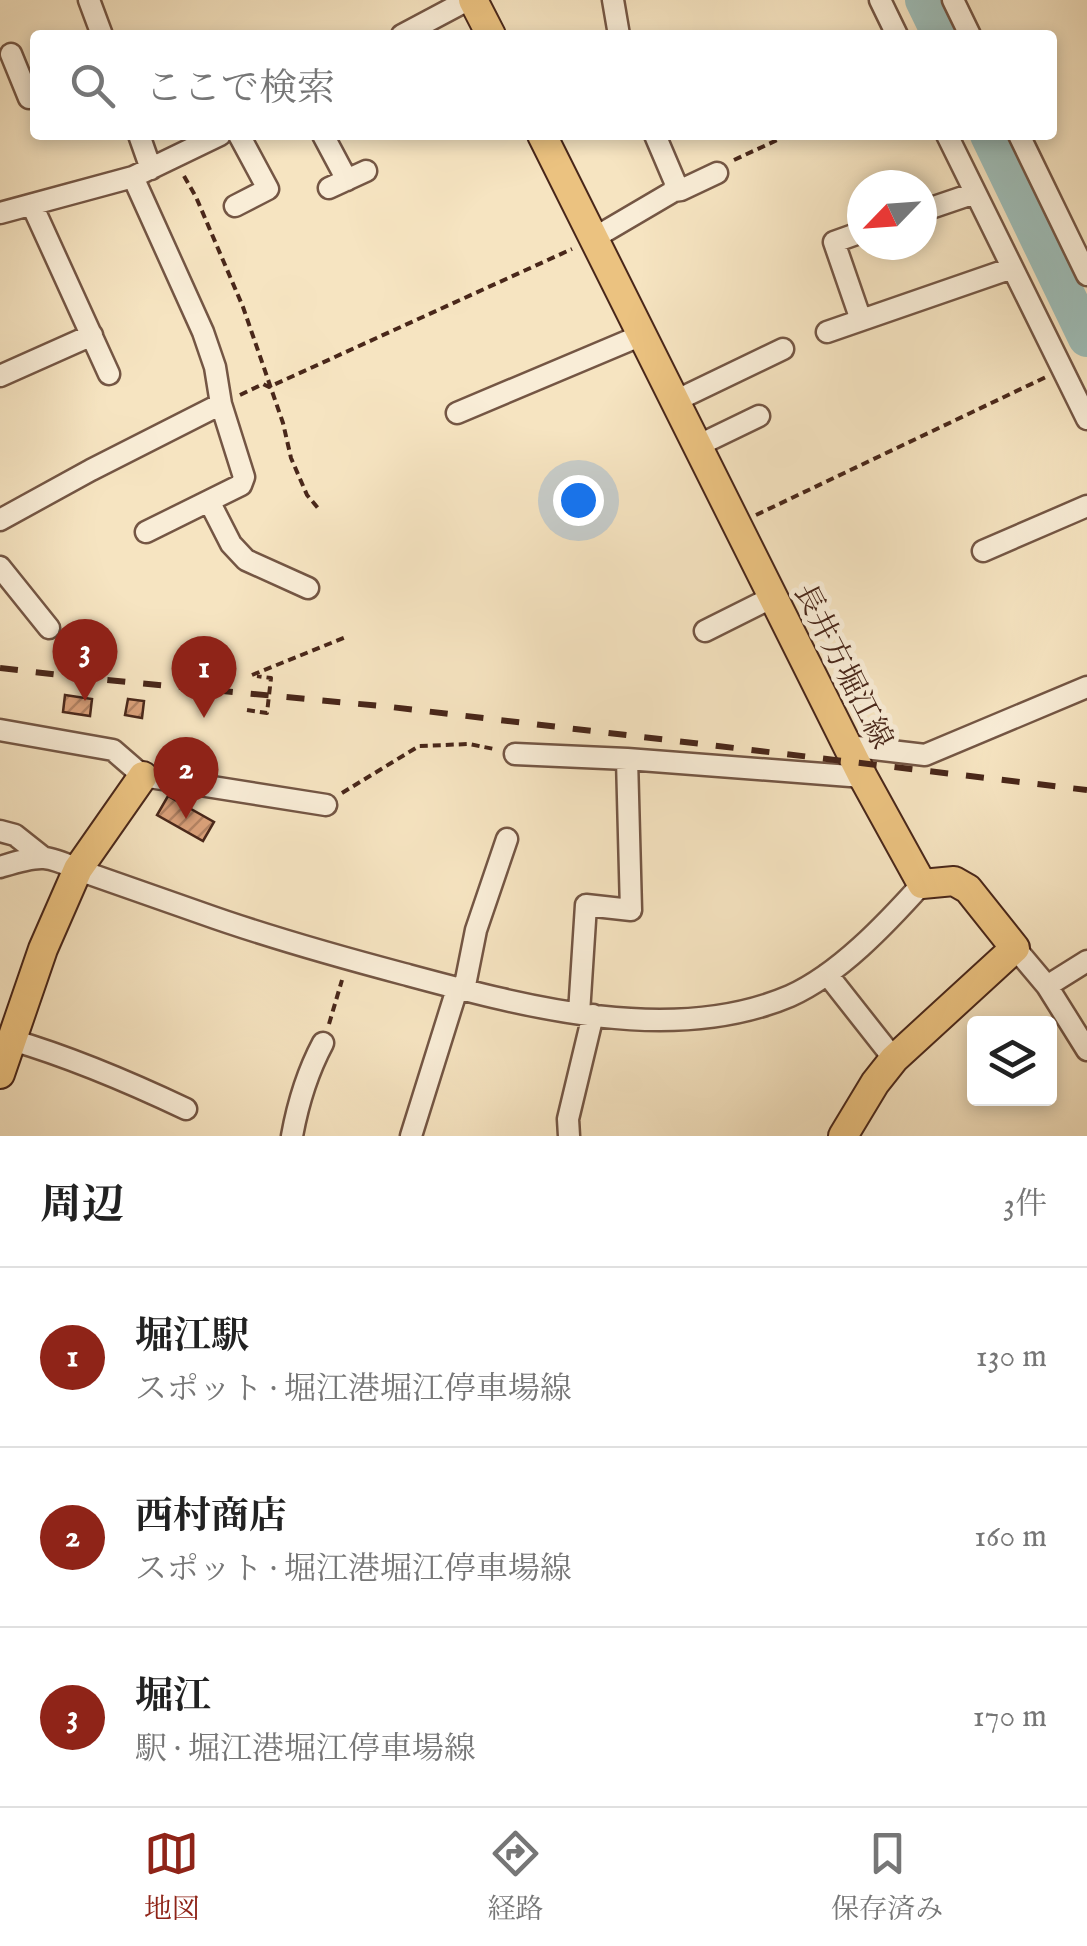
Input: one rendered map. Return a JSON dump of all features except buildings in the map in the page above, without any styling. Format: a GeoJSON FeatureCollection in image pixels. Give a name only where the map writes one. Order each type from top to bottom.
{"type":"FeatureCollection","features":[{"type":"Feature","properties":{"kind":"main road"},"geometry":{"type":"LineString","coordinates":[[470,0],[488,30]]}},
{"type":"Feature","properties":{"kind":"main road","name":"長井方堀江線"},"geometry":{"type":"LineString","coordinates":[[545,140],[863,777],[922,884]]}},
{"type":"Feature","properties":{"kind":"main road"},"geometry":{"type":"LineString","coordinates":[[0,1074],[42,949],[78,869],[143,776]]}},
{"type":"Feature","properties":{"kind":"main road"},"geometry":{"type":"LineString","coordinates":[[844,1136],[894,1059],[1015,948],[968,889],[954,881],[922,884]]}},
{"type":"Feature","properties":{"kind":"street"},"geometry":{"type":"LineString","coordinates":[[89,0],[100,30]]}},
{"type":"Feature","properties":{"kind":"street"},"geometry":{"type":"LineString","coordinates":[[412,30],[470,0]]}},
{"type":"Feature","properties":{"kind":"street"},"geometry":{"type":"LineString","coordinates":[[612,0],[617,30]]}},
{"type":"Feature","properties":{"kind":"street"},"geometry":{"type":"LineString","coordinates":[[953,0],[968,30]]}},
{"type":"Feature","properties":{"kind":"street"},"geometry":{"type":"LineString","coordinates":[[880,1],[876,10],[884,30]]}},
{"type":"Feature","properties":{"kind":"street"},"geometry":{"type":"LineString","coordinates":[[880,1],[894,30]]}},
{"type":"Feature","properties":{"kind":"street"},"geometry":{"type":"LineString","coordinates":[[10,68],[28,98]]}},
{"type":"Feature","properties":{"kind":"street"},"geometry":{"type":"LineString","coordinates":[[141,140],[214,367],[244,477],[240,485],[146,532]]}},
{"type":"Feature","properties":{"kind":"street"},"geometry":{"type":"LineString","coordinates":[[0,213],[152,169],[210,140]]}},
{"type":"Feature","properties":{"kind":"street"},"geometry":{"type":"LineString","coordinates":[[235,206],[268,189],[242,140]]}},
{"type":"Feature","properties":{"kind":"street"},"geometry":{"type":"LineString","coordinates":[[326,140],[348,180]]}},
{"type":"Feature","properties":{"kind":"street"},"geometry":{"type":"LineString","coordinates":[[656,140],[675,182],[674,191]]}},
{"type":"Feature","properties":{"kind":"street"},"geometry":{"type":"LineString","coordinates":[[948,140],[1087,419]]}},
{"type":"Feature","properties":{"kind":"street"},"geometry":{"type":"LineString","coordinates":[[1021,140],[1087,275]]}},
{"type":"Feature","properties":{"kind":"street"},"geometry":{"type":"LineString","coordinates":[[594,238],[674,191],[716,173]]}},
{"type":"Feature","properties":{"kind":"street"},"geometry":{"type":"LineString","coordinates":[[937,206],[975,193]]}},
{"type":"Feature","properties":{"kind":"street"},"geometry":{"type":"LineString","coordinates":[[32,204],[109,374]]}},
{"type":"Feature","properties":{"kind":"street"},"geometry":{"type":"LineString","coordinates":[[847,237],[834,242],[861,320]]}},
{"type":"Feature","properties":{"kind":"street"},"geometry":{"type":"LineString","coordinates":[[827,332],[1012,268]]}},
{"type":"Feature","properties":{"kind":"street"},"geometry":{"type":"LineString","coordinates":[[0,376],[92,335]]}},
{"type":"Feature","properties":{"kind":"street"},"geometry":{"type":"LineString","coordinates":[[456,411],[642,335]]}},
{"type":"Feature","properties":{"kind":"street"},"geometry":{"type":"LineString","coordinates":[[675,401],[784,349]]}},
{"type":"Feature","properties":{"kind":"street"},"geometry":{"type":"LineString","coordinates":[[0,520],[221,404]]}},
{"type":"Feature","properties":{"kind":"street"},"geometry":{"type":"LineString","coordinates":[[698,446],[759,416]]}},
{"type":"Feature","properties":{"kind":"street"},"geometry":{"type":"LineString","coordinates":[[209,501],[232,544],[246,560],[308,588]]}},
{"type":"Feature","properties":{"kind":"street"},"geometry":{"type":"LineString","coordinates":[[983,551],[1087,506]]}},
{"type":"Feature","properties":{"kind":"street"},"geometry":{"type":"LineString","coordinates":[[0,567],[49,628]]}},
{"type":"Feature","properties":{"kind":"street"},"geometry":{"type":"LineString","coordinates":[[704,631],[773,597]]}},
{"type":"Feature","properties":{"kind":"street"},"geometry":{"type":"LineString","coordinates":[[848,746],[925,755],[1087,687]]}},
{"type":"Feature","properties":{"kind":"street"},"geometry":{"type":"LineString","coordinates":[[0,730],[114,750],[143,776],[326,805]]}},
{"type":"Feature","properties":{"kind":"street"},"geometry":{"type":"LineString","coordinates":[[515,754],[863,777]]}},
{"type":"Feature","properties":{"kind":"street"},"geometry":{"type":"LineString","coordinates":[[568,1136],[586,1014],[586,905],[630,910],[626,759]]}},
{"type":"Feature","properties":{"kind":"street"},"geometry":{"type":"LineString","coordinates":[[0,831],[15,835],[44,858],[230,923],[348,959],[460,989],[625,1019],[714,1016],[790,996],[866,942],[922,884]]}},
{"type":"Feature","properties":{"kind":"street"},"geometry":{"type":"LineString","coordinates":[[412,1136],[507,838]]}},
{"type":"Feature","properties":{"kind":"street"},"geometry":{"type":"LineString","coordinates":[[0,866],[44,858]]}},
{"type":"Feature","properties":{"kind":"street"},"geometry":{"type":"LineString","coordinates":[[1015,948],[1048,986],[1087,1050]]}},
{"type":"Feature","properties":{"kind":"street"},"geometry":{"type":"LineString","coordinates":[[1048,986],[1087,961]]}},
{"type":"Feature","properties":{"kind":"street"},"geometry":{"type":"LineString","coordinates":[[826,974],[894,1059]]}},
{"type":"Feature","properties":{"kind":"street"},"geometry":{"type":"LineString","coordinates":[[12,1040],[92,1066],[186,1109]]}},
{"type":"Feature","properties":{"kind":"street"},"geometry":{"type":"LineString","coordinates":[[292,1136],[310,1067],[324,1043]]}},
{"type":"Feature","properties":{"kind":"path"},"geometry":{"type":"LineString","coordinates":[[716,173],[717,168],[777,140]]}},
{"type":"Feature","properties":{"kind":"path"},"geometry":{"type":"LineString","coordinates":[[152,169],[183,175],[196,197],[244,307],[283,423],[290,458],[306,495],[318,508]]}},
{"type":"Feature","properties":{"kind":"path"},"geometry":{"type":"LineString","coordinates":[[221,404],[263,384],[270,387],[594,238]]}},
{"type":"Feature","properties":{"kind":"path"},"geometry":{"type":"LineString","coordinates":[[737,524],[1048,376]]}},
{"type":"Feature","properties":{"kind":"path"},"geometry":{"type":"LineString","coordinates":[[247,710],[266,713],[272,678],[252,675],[346,637]]}},
{"type":"Feature","properties":{"kind":"path"},"geometry":{"type":"LineString","coordinates":[[326,805],[419,746],[469,744],[515,754]]}},
{"type":"Feature","properties":{"kind":"path"},"geometry":{"type":"LineString","coordinates":[[324,1043],[348,959]]}},
{"type":"Feature","properties":{"kind":"waterway"},"geometry":{"type":"LineString","coordinates":[[924,0],[939,30]]}},
{"type":"Feature","properties":{"kind":"waterway"},"geometry":{"type":"LineString","coordinates":[[991,140],[1087,338]]}},
{"type":"Feature","properties":{"kind":"railway"},"geometry":{"type":"LineString","coordinates":[[0,668],[391,707],[1087,790]]}},
{"type":"Feature","properties":{"kind":"place","name":"堀江"},"geometry":{"type":"Point","coordinates":[85,701]}},
{"type":"Feature","properties":{"kind":"place","name":"堀江駅"},"geometry":{"type":"Point","coordinates":[204,718]}},
{"type":"Feature","properties":{"kind":"place","name":"西村商店"},"geometry":{"type":"Point","coordinates":[186,819]}}]}
